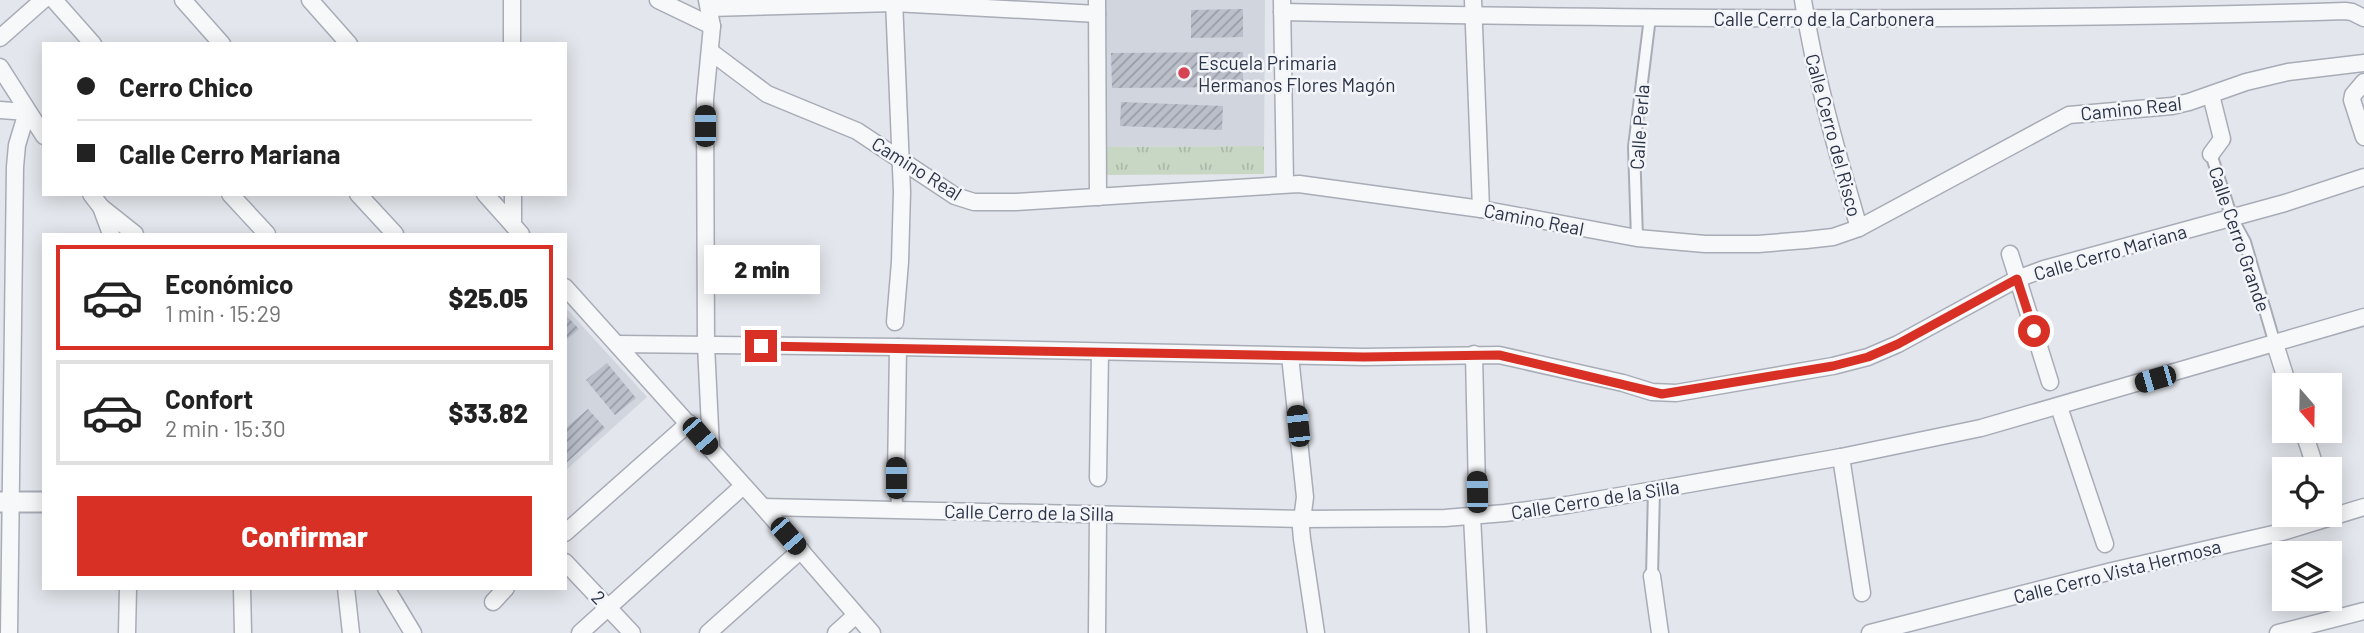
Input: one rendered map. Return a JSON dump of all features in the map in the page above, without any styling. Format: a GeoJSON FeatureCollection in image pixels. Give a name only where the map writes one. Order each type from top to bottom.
{"type":"FeatureCollection","features":[{"type":"Feature","properties":{"kind":"street"},"geometry":{"type":"LineString","coordinates":[[0,38],[43,0]]}},
{"type":"Feature","properties":{"kind":"street"},"geometry":{"type":"LineString","coordinates":[[54,0],[91,42]]}},
{"type":"Feature","properties":{"kind":"street"},"geometry":{"type":"LineString","coordinates":[[183,0],[220,42]]}},
{"type":"Feature","properties":{"kind":"street"},"geometry":{"type":"LineString","coordinates":[[512,0],[512,42]]}},
{"type":"Feature","properties":{"kind":"street"},"geometry":{"type":"LineString","coordinates":[[658,0],[712,26]]}},
{"type":"Feature","properties":{"kind":"street","name":"Calle Cerro del Risco"},"geometry":{"type":"LineString","coordinates":[[1802,0],[1827,115],[1858,228]]}},
{"type":"Feature","properties":{"kind":"street"},"geometry":{"type":"LineString","coordinates":[[313,2],[347,42]]}},
{"type":"Feature","properties":{"kind":"street"},"geometry":{"type":"LineString","coordinates":[[894,2],[901,159],[900,262],[895,322]]}},
{"type":"Feature","properties":{"kind":"street"},"geometry":{"type":"LineString","coordinates":[[711,449],[706,345],[705,99],[712,26],[708,4],[894,2],[1097,7],[1098,198]]}},
{"type":"Feature","properties":{"kind":"street"},"geometry":{"type":"LineString","coordinates":[[1282,6],[1284,184]]}},
{"type":"Feature","properties":{"kind":"street","name":"Calle Cerro de la Carbonera"},"geometry":{"type":"LineString","coordinates":[[1282,6],[1473,8],[1650,17],[1805,19],[2161,16],[2345,11],[2364,18]]}},
{"type":"Feature","properties":{"kind":"street"},"geometry":{"type":"LineString","coordinates":[[1473,8],[1481,209]]}},
{"type":"Feature","properties":{"kind":"street","name":"Calle Perla"},"geometry":{"type":"LineString","coordinates":[[1637,237],[1634,147],[1650,17]]}},
{"type":"Feature","properties":{"kind":"street","name":"Camino Real"},"geometry":{"type":"LineString","coordinates":[[711,52],[767,94],[857,131],[955,196],[974,202],[1098,198],[1284,184],[1318,186],[1481,209],[1637,237],[1705,244],[1758,244],[1833,237],[1858,228],[2070,115],[2172,106],[2246,82],[2288,72],[2364,63]]}},
{"type":"Feature","properties":{"kind":"street"},"geometry":{"type":"LineString","coordinates":[[0,67],[42,133]]}},
{"type":"Feature","properties":{"kind":"street"},"geometry":{"type":"LineString","coordinates":[[2364,82],[2352,100],[2364,137]]}},
{"type":"Feature","properties":{"kind":"street","name":"Calle Cerro Grande"},"geometry":{"type":"LineString","coordinates":[[2211,94],[2222,139],[2211,154],[2232,218],[2245,242],[2284,373]]}},
{"type":"Feature","properties":{"kind":"street"},"geometry":{"type":"LineString","coordinates":[[0,110],[27,112]]}},
{"type":"Feature","properties":{"kind":"street"},"geometry":{"type":"LineString","coordinates":[[9,633],[5,502],[15,167],[17,145],[27,112]]}},
{"type":"Feature","properties":{"kind":"street","name":"Calle Cerro Mariana"},"geometry":{"type":"LineString","coordinates":[[617,344],[1364,357],[1499,355],[1652,392],[1676,393],[1833,366],[1868,357],[1898,344],[2017,279],[2092,255],[2325,191],[2364,177]]}},
{"type":"Feature","properties":{"kind":"street"},"geometry":{"type":"LineString","coordinates":[[232,196],[266,233]]}},
{"type":"Feature","properties":{"kind":"street"},"geometry":{"type":"LineString","coordinates":[[360,196],[394,233]]}},
{"type":"Feature","properties":{"kind":"street"},"geometry":{"type":"LineString","coordinates":[[487,196],[517,230]]}},
{"type":"Feature","properties":{"kind":"street"},"geometry":{"type":"LineString","coordinates":[[513,196],[517,230]]}},
{"type":"Feature","properties":{"kind":"street"},"geometry":{"type":"LineString","coordinates":[[96,201],[111,233]]}},
{"type":"Feature","properties":{"kind":"street"},"geometry":{"type":"LineString","coordinates":[[96,201],[134,233]]}},
{"type":"Feature","properties":{"kind":"street"},"geometry":{"type":"LineString","coordinates":[[2010,254],[2050,382]]}},
{"type":"Feature","properties":{"kind":"street"},"geometry":{"type":"LineString","coordinates":[[567,289],[872,633]]}},
{"type":"Feature","properties":{"kind":"street","name":"Calle Cerro de la Silla"},"geometry":{"type":"LineString","coordinates":[[763,507],[1304,519],[1472,516],[1567,505],[1841,457],[1981,428],[2364,317]]}},
{"type":"Feature","properties":{"kind":"street"},"geometry":{"type":"LineString","coordinates":[[897,509],[898,347]]}},
{"type":"Feature","properties":{"kind":"street"},"geometry":{"type":"LineString","coordinates":[[1098,478],[1100,352]]}},
{"type":"Feature","properties":{"kind":"street"},"geometry":{"type":"LineString","coordinates":[[1474,354],[1477,492],[1472,516],[1478,633]]}},
{"type":"Feature","properties":{"kind":"street"},"geometry":{"type":"LineString","coordinates":[[1290,356],[1305,497],[1302,539],[1316,633]]}},
{"type":"Feature","properties":{"kind":"street"},"geometry":{"type":"LineString","coordinates":[[2059,407],[2105,544]]}},
{"type":"Feature","properties":{"kind":"street"},"geometry":{"type":"LineString","coordinates":[[567,531],[689,424]]}},
{"type":"Feature","properties":{"kind":"street"},"geometry":{"type":"LineString","coordinates":[[1841,457],[1863,593]]}},
{"type":"Feature","properties":{"kind":"street"},"geometry":{"type":"LineString","coordinates":[[580,633],[743,485]]}},
{"type":"Feature","properties":{"kind":"street"},"geometry":{"type":"LineString","coordinates":[[1654,490],[1652,576],[1660,633]]}},
{"type":"Feature","properties":{"kind":"street"},"geometry":{"type":"LineString","coordinates":[[5,502],[42,502]]}},
{"type":"Feature","properties":{"kind":"street","name":"Calle Cerro Vista Hermosa"},"geometry":{"type":"LineString","coordinates":[[1870,633],[2112,571],[2282,532],[2364,507]]}},
{"type":"Feature","properties":{"kind":"street"},"geometry":{"type":"LineString","coordinates":[[1097,633],[1098,514]]}},
{"type":"Feature","properties":{"kind":"street"},"geometry":{"type":"LineString","coordinates":[[708,633],[801,550]]}},
{"type":"Feature","properties":{"kind":"street","name":"2"},"geometry":{"type":"LineString","coordinates":[[567,564],[632,633]]}},
{"type":"Feature","properties":{"kind":"street"},"geometry":{"type":"LineString","coordinates":[[127,633],[128,590]]}},
{"type":"Feature","properties":{"kind":"street"},"geometry":{"type":"LineString","coordinates":[[242,590],[243,633]]}},
{"type":"Feature","properties":{"kind":"street"},"geometry":{"type":"LineString","coordinates":[[346,590],[351,633]]}},
{"type":"Feature","properties":{"kind":"street"},"geometry":{"type":"LineString","coordinates":[[387,590],[413,633]]}},
{"type":"Feature","properties":{"kind":"street"},"geometry":{"type":"LineString","coordinates":[[493,602],[504,590]]}},
{"type":"Feature","properties":{"kind":"street"},"geometry":{"type":"LineString","coordinates":[[2278,633],[2364,611]]}},
{"type":"Feature","properties":{"kind":"street"},"geometry":{"type":"LineString","coordinates":[[836,633],[856,615]]}},
{"type":"Feature","properties":{"kind":"shaded area","name":"Escuela Primaria Hermanos Flores Magón"},"geometry":{"type":"Polygon","coordinates":[[[1106,0],[1265,0],[1264,146],[1102,147],[1106,0]]]}},
{"type":"Feature","properties":{"kind":"shaded area"},"geometry":{"type":"Polygon","coordinates":[[[567,309],[647,397],[567,469],[567,309]]]}},
{"type":"Feature","properties":{"kind":"green space"},"geometry":{"type":"Polygon","coordinates":[[[1264,146],[1264,174],[1103,175],[1102,147],[1264,146]]]}},
{"type":"Feature","properties":{"kind":"building"},"geometry":{"type":"Polygon","coordinates":[[[1243,9],[1243,37],[1191,38],[1191,10],[1243,9]]]}},
{"type":"Feature","properties":{"kind":"building"},"geometry":{"type":"Polygon","coordinates":[[[1243,52],[1243,87],[1112,88],[1111,53],[1243,52]]]}},
{"type":"Feature","properties":{"kind":"building"},"geometry":{"type":"Polygon","coordinates":[[[1121,102],[1223,106],[1222,130],[1120,126],[1121,102]]]}},
{"type":"Feature","properties":{"kind":"building"},"geometry":{"type":"Polygon","coordinates":[[[567,316],[579,329],[567,339],[567,316]]]}},
{"type":"Feature","properties":{"kind":"building"},"geometry":{"type":"Polygon","coordinates":[[[607,363],[636,398],[615,415],[586,380],[607,363]]]}},
{"type":"Feature","properties":{"kind":"building"},"geometry":{"type":"Polygon","coordinates":[[[588,409],[605,428],[567,462],[567,427],[588,409]]]}},
{"type":"Feature","properties":{"kind":"place","name":"Escuela Primaria Hermanos Flores Magón"},"geometry":{"type":"Point","coordinates":[1184,73]}},
{"type":"Feature","properties":{"kind":"route"},"geometry":{"type":"LineString","coordinates":[[761,346],[1364,357],[1499,355],[1662,394],[1833,366],[1868,357],[1898,344],[2017,279],[2034,331]]}}]}
